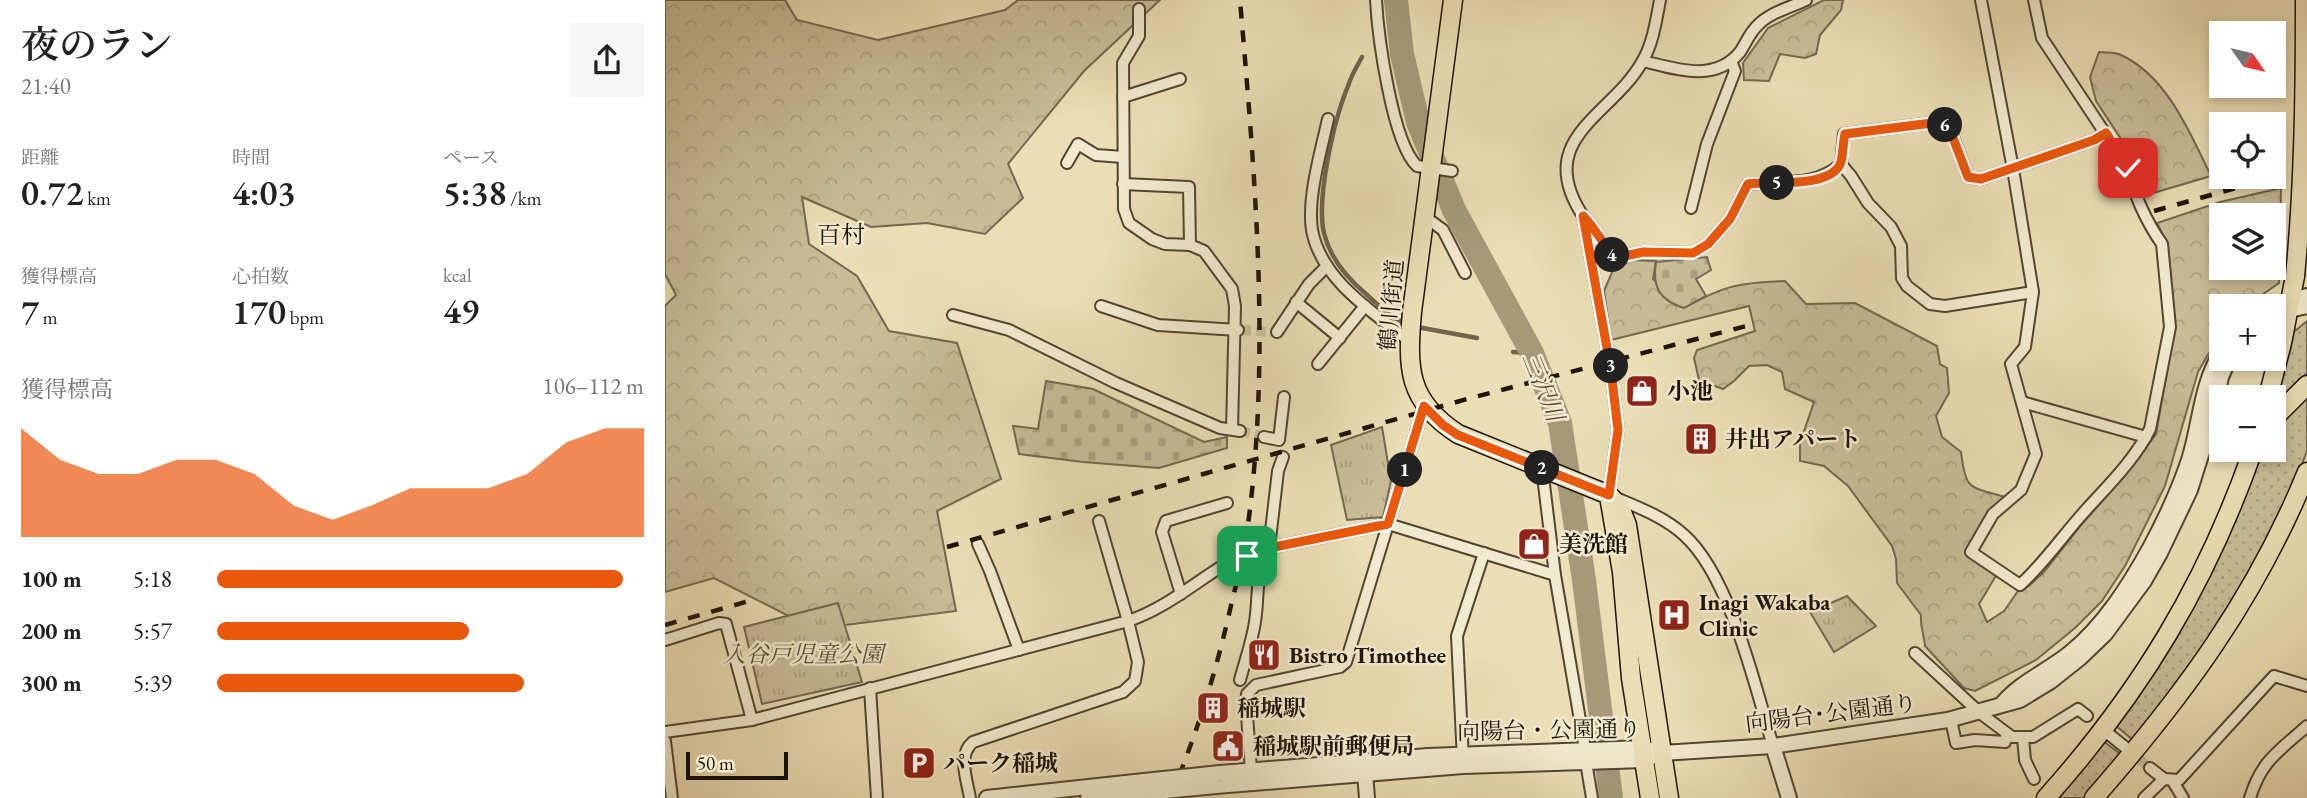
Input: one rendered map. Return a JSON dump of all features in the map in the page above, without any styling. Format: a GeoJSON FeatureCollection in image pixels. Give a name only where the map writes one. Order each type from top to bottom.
{"type":"FeatureCollection","features":[{"type":"Feature","properties":{"kind":"main road","name":"鶴川街道"},"geometry":{"type":"LineString","coordinates":[[1453,0],[1435,132],[1425,168],[1427,193],[1412,312],[1411,374],[1424,406],[1443,425],[1458,435],[1609,495]]}},
{"type":"Feature","properties":{"kind":"main road"},"geometry":{"type":"LineString","coordinates":[[2272,385],[2291,300],[2301,205],[2305,124],[2305,0]]}},
{"type":"Feature","properties":{"kind":"main road"},"geometry":{"type":"LineString","coordinates":[[2286,406],[2307,385]]}},
{"type":"Feature","properties":{"kind":"main road"},"geometry":{"type":"LineString","coordinates":[[2046,798],[2111,721],[2166,640],[2217,542],[2249,462]]}},
{"type":"Feature","properties":{"kind":"main road"},"geometry":{"type":"LineString","coordinates":[[2094,798],[2185,688],[2226,629],[2271,554],[2307,472]]}},
{"type":"Feature","properties":{"kind":"main road"},"geometry":{"type":"LineString","coordinates":[[1609,495],[1620,507],[1627,525],[1669,798]]}},
{"type":"Feature","properties":{"kind":"main road"},"geometry":{"type":"LineString","coordinates":[[1609,495],[1622,572],[1631,678],[1650,798]]}},
{"type":"Feature","properties":{"kind":"street"},"geometry":{"type":"LineString","coordinates":[[1376,0],[1381,55],[1399,130],[1413,162],[1425,168],[1451,171]]}},
{"type":"Feature","properties":{"kind":"street"},"geometry":{"type":"LineString","coordinates":[[1660,0],[1653,34],[1643,61],[1630,79],[1581,130],[1569,156],[1568,180],[1576,204],[1593,226],[1601,243],[1616,258],[1643,252],[1693,253],[1708,244],[1730,219],[1748,184],[1816,179],[1832,173],[1840,164],[1845,134],[1940,122],[1950,130],[1968,177],[1981,179],[2094,140],[2106,133]]}},
{"type":"Feature","properties":{"kind":"street"},"geometry":{"type":"LineString","coordinates":[[1643,61],[1689,72],[1721,67],[1739,53],[1764,19],[1806,0]]}},
{"type":"Feature","properties":{"kind":"street"},"geometry":{"type":"LineString","coordinates":[[1982,0],[2033,292],[2025,347],[2011,364],[2036,454],[2021,490],[1993,514],[1971,552],[2020,585],[2040,567],[2147,437],[2170,327],[2162,244],[2155,235],[2128,168],[2042,38],[2034,0]]}},
{"type":"Feature","properties":{"kind":"street"},"geometry":{"type":"LineString","coordinates":[[953,316],[1009,330],[1116,383],[1220,428],[1236,430],[1237,330],[1233,289],[1204,251],[1190,245],[1165,244],[1151,239],[1129,223],[1124,209],[1123,62],[1139,36],[1139,9]]}},
{"type":"Feature","properties":{"kind":"street"},"geometry":{"type":"LineString","coordinates":[[1691,208],[1706,144],[1735,71],[1731,61]]}},
{"type":"Feature","properties":{"kind":"street"},"geometry":{"type":"LineString","coordinates":[[1123,97],[1180,79]]}},
{"type":"Feature","properties":{"kind":"street"},"geometry":{"type":"LineString","coordinates":[[1328,119],[1319,160],[1312,217],[1313,231],[1327,266],[1365,306],[1410,338]]}},
{"type":"Feature","properties":{"kind":"street"},"geometry":{"type":"LineString","coordinates":[[1067,163],[1078,145],[1096,155],[1123,157]]}},
{"type":"Feature","properties":{"kind":"street"},"geometry":{"type":"LineString","coordinates":[[1840,164],[1851,176],[1868,204],[1891,227],[1901,246],[1902,278],[1907,286],[1930,304],[1945,306],[2033,292]]}},
{"type":"Feature","properties":{"kind":"street"},"geometry":{"type":"LineString","coordinates":[[1123,184],[1189,187],[1190,245]]}},
{"type":"Feature","properties":{"kind":"street"},"geometry":{"type":"LineString","coordinates":[[1424,216],[1443,230],[1465,273]]}},
{"type":"Feature","properties":{"kind":"street"},"geometry":{"type":"LineString","coordinates":[[1583,216],[1611,370],[1618,430],[1609,495],[1667,523],[1683,534],[1709,564],[1732,618],[1789,798]]}},
{"type":"Feature","properties":{"kind":"street"},"geometry":{"type":"LineString","coordinates":[[1277,332],[1309,284],[1327,266]]}},
{"type":"Feature","properties":{"kind":"street"},"geometry":{"type":"LineString","coordinates":[[1296,302],[1339,338]]}},
{"type":"Feature","properties":{"kind":"street"},"geometry":{"type":"LineString","coordinates":[[1101,306],[1158,325],[1237,330]]}},
{"type":"Feature","properties":{"kind":"street"},"geometry":{"type":"LineString","coordinates":[[1318,364],[1365,306]]}},
{"type":"Feature","properties":{"kind":"street","name":"向陽台･公園通り"},"geometry":{"type":"LineString","coordinates":[[2002,704],[2013,690],[2046,671],[2072,651],[2117,602],[2134,576],[2179,488],[2213,371]]}},
{"type":"Feature","properties":{"kind":"street","name":"向陽台･公園通り"},"geometry":{"type":"LineString","coordinates":[[1663,753],[1773,746],[1951,720],[2020,700],[2051,681],[2105,634],[2144,581],[2171,533],[2190,490],[2224,371]]}},
{"type":"Feature","properties":{"kind":"street"},"geometry":{"type":"LineString","coordinates":[[1263,437],[1279,440],[1284,397]]}},
{"type":"Feature","properties":{"kind":"street"},"geometry":{"type":"LineString","coordinates":[[2022,402],[2147,437]]}},
{"type":"Feature","properties":{"kind":"street"},"geometry":{"type":"LineString","coordinates":[[1251,770],[1247,694],[1256,685],[1340,667],[1346,662],[1424,406]]}},
{"type":"Feature","properties":{"kind":"street"},"geometry":{"type":"LineString","coordinates":[[1240,680],[1255,621],[1257,583],[1264,555],[1269,548],[1278,471],[1283,457]]}},
{"type":"Feature","properties":{"kind":"street"},"geometry":{"type":"LineString","coordinates":[[1545,469],[1556,575],[1590,755],[1592,798]]}},
{"type":"Feature","properties":{"kind":"street"},"geometry":{"type":"LineString","coordinates":[[1181,594],[1162,531],[1166,521],[1227,503]]}},
{"type":"Feature","properties":{"kind":"street"},"geometry":{"type":"LineString","coordinates":[[970,798],[964,759],[966,749],[973,742],[1123,692],[1135,681],[1138,662],[1099,521]]}},
{"type":"Feature","properties":{"kind":"street"},"geometry":{"type":"LineString","coordinates":[[1247,556],[1269,548],[1388,524],[1556,575]]}},
{"type":"Feature","properties":{"kind":"street"},"geometry":{"type":"LineString","coordinates":[[978,544],[1019,650]]}},
{"type":"Feature","properties":{"kind":"street"},"geometry":{"type":"LineString","coordinates":[[1463,760],[1457,636],[1484,553]]}},
{"type":"Feature","properties":{"kind":"street"},"geometry":{"type":"LineString","coordinates":[[665,732],[752,720],[1128,621],[1141,617],[1181,594],[1224,565]]}},
{"type":"Feature","properties":{"kind":"street"},"geometry":{"type":"LineString","coordinates":[[665,640],[722,622],[726,624],[752,720]]}},
{"type":"Feature","properties":{"kind":"street"},"geometry":{"type":"LineString","coordinates":[[1915,653],[2007,734],[2023,738],[2033,737],[2078,709],[2087,716]]}},
{"type":"Feature","properties":{"kind":"street"},"geometry":{"type":"LineString","coordinates":[[2144,798],[2168,780],[2179,780],[2192,768],[2274,676],[2307,686]]}},
{"type":"Feature","properties":{"kind":"street"},"geometry":{"type":"LineString","coordinates":[[870,688],[877,798]]}},
{"type":"Feature","properties":{"kind":"street"},"geometry":{"type":"LineString","coordinates":[[1951,720],[1956,743],[1975,740],[2005,742],[2007,734]]}},
{"type":"Feature","properties":{"kind":"street"},"geometry":{"type":"LineString","coordinates":[[2250,798],[2259,773],[2267,761],[2307,726]]}},
{"type":"Feature","properties":{"kind":"street"},"geometry":{"type":"LineString","coordinates":[[2110,735],[2126,748]]}},
{"type":"Feature","properties":{"kind":"street"},"geometry":{"type":"LineString","coordinates":[[2023,738],[2025,760],[2034,779]]}},
{"type":"Feature","properties":{"kind":"street"},"geometry":{"type":"LineString","coordinates":[[665,741],[672,798]]}},
{"type":"Feature","properties":{"kind":"street","name":"向陽台・公園通り"},"geometry":{"type":"LineString","coordinates":[[1218,780],[1251,770],[1663,753]]}},
{"type":"Feature","properties":{"kind":"street","name":"向陽台・公園通り"},"geometry":{"type":"LineString","coordinates":[[987,798],[1218,780],[1365,773],[1463,760]]}},
{"type":"Feature","properties":{"kind":"street"},"geometry":{"type":"LineString","coordinates":[[2150,768],[2168,780],[2183,798]]}},
{"type":"Feature","properties":{"kind":"street"},"geometry":{"type":"LineString","coordinates":[[1365,773],[1367,798]]}},
{"type":"Feature","properties":{"kind":"street","name":"向陽台・公園通り"},"geometry":{"type":"LineString","coordinates":[[1088,798],[1144,787]]}},
{"type":"Feature","properties":{"kind":"green space"},"geometry":{"type":"Polygon","coordinates":[[[665,0],[785,0],[797,20],[878,40],[1005,10],[1018,0],[1160,0],[1084,71],[1008,164],[1023,198],[985,234],[927,223],[871,227],[802,197],[809,244],[857,276],[889,331],[957,343],[1001,479],[937,511],[956,611],[814,629],[714,578],[665,592],[665,306],[676,295],[665,274],[665,0]]]}},
{"type":"Feature","properties":{"kind":"green space"},"geometry":{"type":"Polygon","coordinates":[[[1824,0],[1843,0],[1841,10],[1820,35],[1816,54],[1805,58],[1780,54],[1769,81],[1744,80],[1743,63],[1768,28],[1824,0]]]}},
{"type":"Feature","properties":{"kind":"green space"},"geometry":{"type":"Polygon","coordinates":[[[2099,52],[2121,55],[2137,64],[2152,77],[2175,107],[2195,142],[2209,177],[2143,196],[2135,182],[2134,163],[2096,101],[2090,77],[2099,52]]]}},
{"type":"Feature","properties":{"kind":"green space"},"geometry":{"type":"Polygon","coordinates":[[[2277,189],[2281,189],[2281,203],[2217,203],[2277,189]]]}},
{"type":"Feature","properties":{"kind":"green space"},"geometry":{"type":"Polygon","coordinates":[[[2209,206],[2209,280],[2279,280],[2279,283],[2263,294],[2209,294],[2209,353],[2198,372],[2165,486],[2125,566],[2102,601],[2075,628],[2036,660],[1975,691],[1964,688],[1925,646],[1921,615],[1897,583],[1896,559],[1892,546],[1848,486],[1824,466],[1800,461],[1800,443],[1814,402],[1785,389],[1782,372],[1767,365],[1749,366],[1723,389],[1699,380],[1694,358],[1697,350],[1755,331],[1749,306],[1611,340],[1604,291],[1613,270],[1631,260],[1656,261],[1653,279],[1684,308],[1732,287],[1785,281],[1806,304],[1855,303],[1937,346],[1940,364],[1947,368],[1949,393],[1936,416],[1942,437],[1961,452],[1965,474],[1971,485],[2005,497],[1988,512],[1965,553],[1997,574],[1979,604],[1987,622],[2004,611],[2018,591],[2029,586],[2044,572],[2156,434],[2175,327],[2168,245],[2157,223],[2209,206]]]}},
{"type":"Feature","properties":{"kind":"green space"},"geometry":{"type":"Polygon","coordinates":[[[1707,257],[1711,270],[1696,279],[1706,296],[1684,308],[1663,297],[1655,279],[1656,262],[1707,257]]]}},
{"type":"Feature","properties":{"kind":"green space"},"geometry":{"type":"Polygon","coordinates":[[[2307,321],[2307,373],[2286,394],[2286,385],[2279,385],[2282,371],[2286,371],[2290,335],[2307,321]]]}},
{"type":"Feature","properties":{"kind":"green space"},"geometry":{"type":"Polygon","coordinates":[[[1046,381],[1093,389],[1204,442],[1227,437],[1227,448],[1159,468],[1019,454],[1013,426],[1038,429],[1046,381]]]}},
{"type":"Feature","properties":{"kind":"green space"},"geometry":{"type":"Polygon","coordinates":[[[2307,392],[2307,451],[2286,505],[2243,590],[2187,674],[2134,741],[2115,725],[2188,614],[2230,533],[2256,462],[2286,462],[2286,411],[2307,392]]]}},
{"type":"Feature","properties":{"kind":"green space"},"geometry":{"type":"Polygon","coordinates":[[[1382,427],[1391,481],[1383,517],[1347,520],[1331,445],[1382,427]]]}},
{"type":"Feature","properties":{"kind":"green space"},"geometry":{"type":"Polygon","coordinates":[[[1847,596],[1876,626],[1834,652],[1810,612],[1847,596]]]}},
{"type":"Feature","properties":{"kind":"green space","name":"入谷戸児童公園"},"geometry":{"type":"Polygon","coordinates":[[[838,603],[862,682],[762,704],[744,627],[838,603]]]}},
{"type":"Feature","properties":{"kind":"green space"},"geometry":{"type":"Polygon","coordinates":[[[2103,741],[2123,756],[2085,798],[2055,798],[2103,741]]]}},
{"type":"Feature","properties":{"kind":"waterway","name":"三沢川"},"geometry":{"type":"LineString","coordinates":[[1396,0],[1402,54],[1418,122],[1454,210],[1532,353],[1560,423],[1584,580],[1611,798]]}},
{"type":"Feature","properties":{"kind":"waterway"},"geometry":{"type":"LineString","coordinates":[[1362,57],[1349,82],[1332,138],[1322,200],[1324,233],[1330,251],[1346,274],[1384,310],[1405,323]]}},
{"type":"Feature","properties":{"kind":"waterway"},"geometry":{"type":"LineString","coordinates":[[1417,327],[1477,338]]}},
{"type":"Feature","properties":{"kind":"waterway"},"geometry":{"type":"LineString","coordinates":[[1513,352],[1532,353]]}},
{"type":"Feature","properties":{"kind":"tunnel"},"geometry":{"type":"LineString","coordinates":[[1241,330],[1277,332]]}},
{"type":"Feature","properties":{"kind":"tunnel"},"geometry":{"type":"LineString","coordinates":[[1240,431],[1264,437]]}},
{"type":"Feature","properties":{"kind":"tunnel"},"geometry":{"type":"LineString","coordinates":[[1224,565],[1247,556]]}},
{"type":"Feature","properties":{"kind":"tunnel"},"geometry":{"type":"LineString","coordinates":[[2128,749],[2150,768]]}},
{"type":"Feature","properties":{"kind":"railway"},"geometry":{"type":"LineString","coordinates":[[1170,798],[1198,725],[1220,651],[1243,555],[1254,472],[1258,405],[1258,270],[1240,0]]}},
{"type":"Feature","properties":{"kind":"railway"},"geometry":{"type":"LineString","coordinates":[[2154,211],[2307,168]]}},
{"type":"Feature","properties":{"kind":"railway"},"geometry":{"type":"LineString","coordinates":[[947,547],[1467,399],[1750,325]]}},
{"type":"Feature","properties":{"kind":"railway"},"geometry":{"type":"LineString","coordinates":[[665,625],[756,599]]}},
{"type":"Feature","properties":{"kind":"place","name":"小池"},"geometry":{"type":"Point","coordinates":[1642,391]}},
{"type":"Feature","properties":{"kind":"place","name":"井出アパート"},"geometry":{"type":"Point","coordinates":[1701,439]}},
{"type":"Feature","properties":{"kind":"place","name":"美洗館"},"geometry":{"type":"Point","coordinates":[1534,544]}},
{"type":"Feature","properties":{"kind":"place","name":"Inagi Wakaba Clinic"},"geometry":{"type":"Point","coordinates":[1674,615]}},
{"type":"Feature","properties":{"kind":"place","name":"Bistro Timothee"},"geometry":{"type":"Point","coordinates":[1264,655]}},
{"type":"Feature","properties":{"kind":"place","name":"稲城駅"},"geometry":{"type":"Point","coordinates":[1213,708]}},
{"type":"Feature","properties":{"kind":"place","name":"稲城駅前郵便局"},"geometry":{"type":"Point","coordinates":[1228,746]}},
{"type":"Feature","properties":{"kind":"place","name":"パーク稲城"},"geometry":{"type":"Point","coordinates":[919,763]}},
{"type":"Feature","properties":{"kind":"district","name":"百村"},"geometry":{"type":"Point","coordinates":[841,235]}},
{"type":"Feature","properties":{"kind":"route"},"geometry":{"type":"LineString","coordinates":[[1247,556],[1269,548],[1388,524],[1424,406],[1443,425],[1458,435],[1609,495],[1618,430],[1611,370],[1583,216],[1593,226],[1601,243],[1616,258],[1643,252],[1693,253],[1708,244],[1730,219],[1748,184],[1816,179],[1832,173],[1840,164],[1845,134],[1920,123],[1940,122],[1950,130],[1968,177],[1981,179],[2013,169],[2094,140],[2106,133],[2128,168]]}}]}
